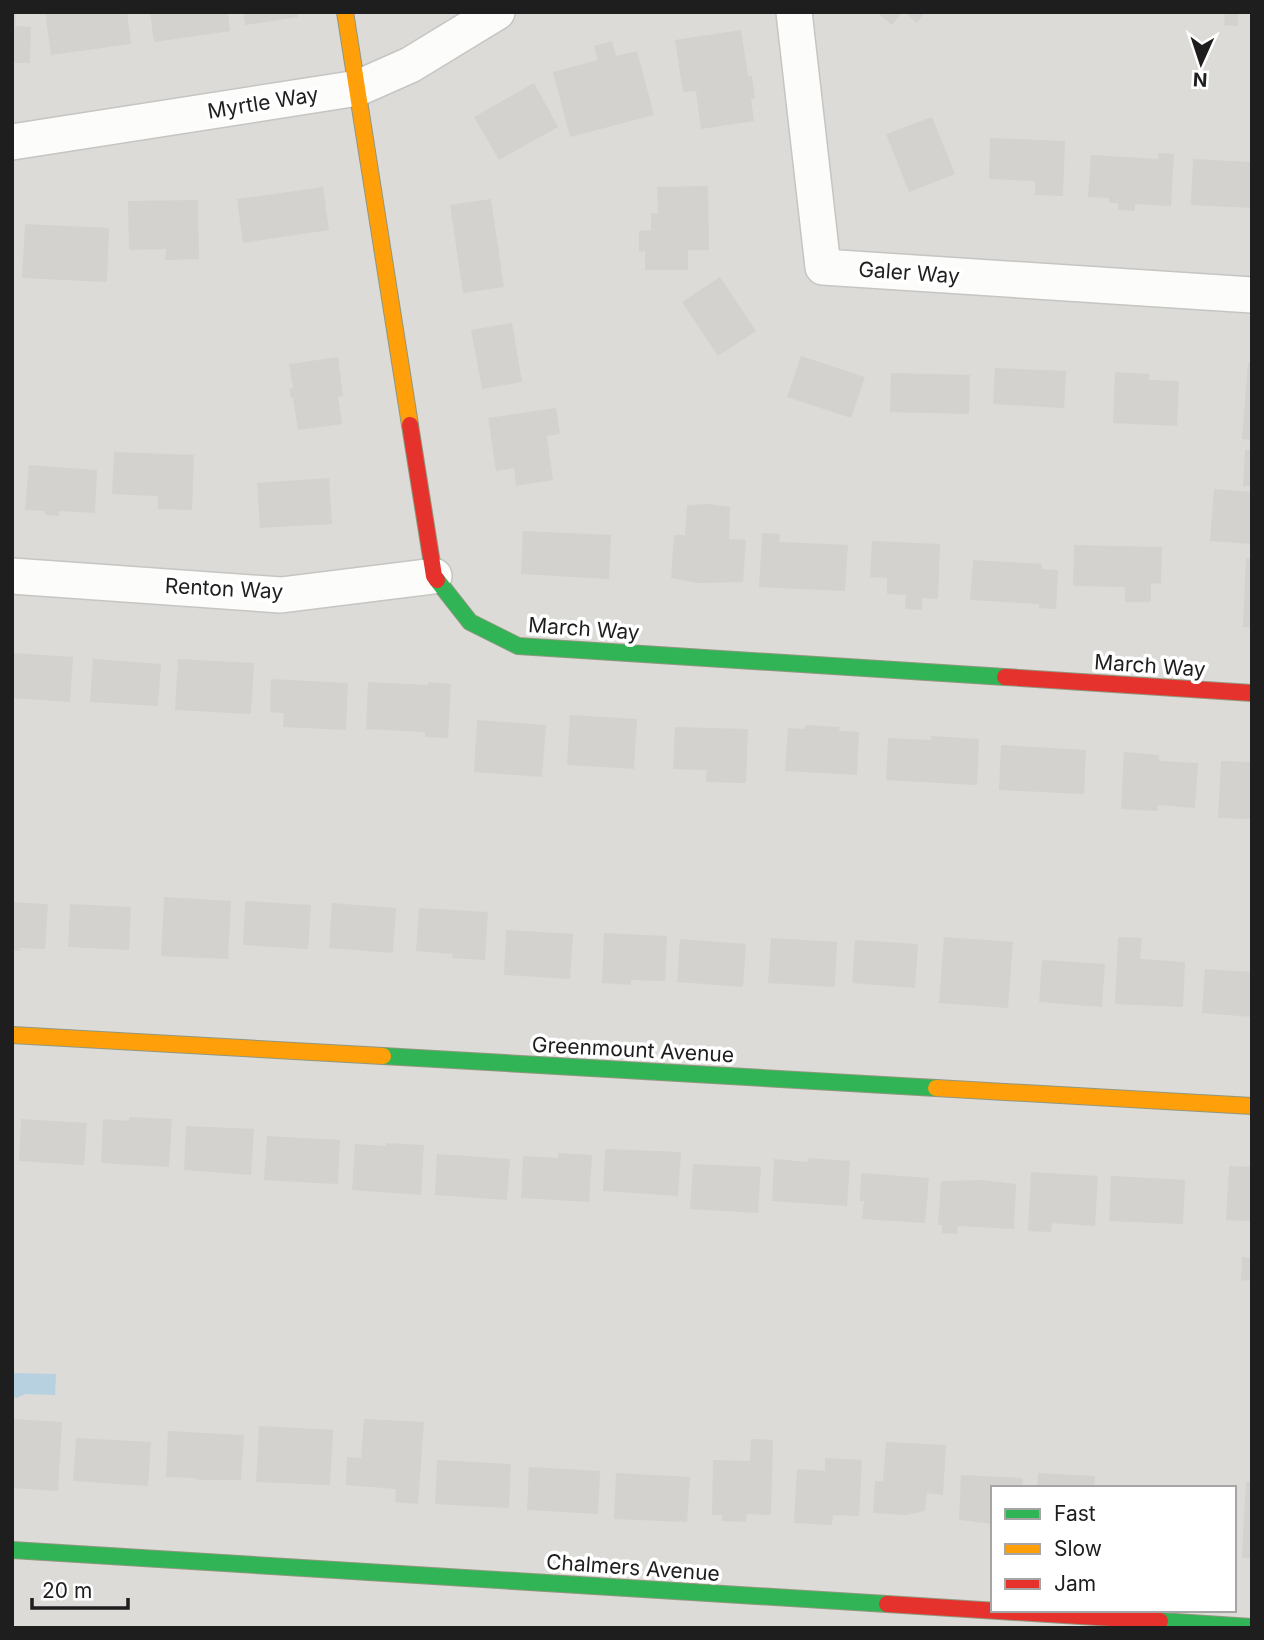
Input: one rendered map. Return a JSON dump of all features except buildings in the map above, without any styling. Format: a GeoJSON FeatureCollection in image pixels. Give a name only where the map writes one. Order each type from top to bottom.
{"type":"FeatureCollection","features":[{"type":"Feature","properties":{"kind":"street","name":"March Way"},"geometry":{"type":"LineString","coordinates":[[345,12],[434,576],[470,622],[519,646],[1252,693]]}},
{"type":"Feature","properties":{"kind":"street","name":"Myrtle Way"},"geometry":{"type":"LineString","coordinates":[[12,142],[358,88],[410,65],[497,12]]}},
{"type":"Feature","properties":{"kind":"street","name":"Galer Way"},"geometry":{"type":"LineString","coordinates":[[794,12],[823,267],[1252,295]]}},
{"type":"Feature","properties":{"kind":"street","name":"Renton Way"},"geometry":{"type":"LineString","coordinates":[[12,576],[281,595],[434,576]]}},
{"type":"Feature","properties":{"kind":"street","name":"Greenmount Avenue"},"geometry":{"type":"LineString","coordinates":[[12,1035],[1252,1106]]}},
{"type":"Feature","properties":{"kind":"street","name":"Chalmers Avenue"},"geometry":{"type":"LineString","coordinates":[[12,1550],[991,1611]]}},
{"type":"Feature","properties":{"kind":"street","name":"Chalmers Avenue"},"geometry":{"type":"LineString","coordinates":[[1010,1612],[1252,1627]]}},
{"type":"Feature","properties":{"kind":"shaded area"},"geometry":{"type":"Polygon","coordinates":[[[12,12],[1252,12],[1252,1628],[12,1628],[12,12]]]}},
{"type":"Feature","properties":{"kind":"water"},"geometry":{"type":"Polygon","coordinates":[[[12,1373],[56,1374],[55,1395],[26,1394],[12,1397],[12,1373]]]}},
{"type":"Feature","properties":{"kind":"traffic: fast"},"geometry":{"type":"LineString","coordinates":[[437,580],[470,622],[518,646],[1005,677]]}},
{"type":"Feature","properties":{"kind":"traffic: fast"},"geometry":{"type":"LineString","coordinates":[[383,1056],[936,1088]]}},
{"type":"Feature","properties":{"kind":"traffic: fast"},"geometry":{"type":"LineString","coordinates":[[12,1550],[887,1604]]}},
{"type":"Feature","properties":{"kind":"traffic: fast"},"geometry":{"type":"LineString","coordinates":[[1160,1621],[1252,1627]]}},
{"type":"Feature","properties":{"kind":"traffic: slow"},"geometry":{"type":"LineString","coordinates":[[345,12],[410,425]]}},
{"type":"Feature","properties":{"kind":"traffic: slow"},"geometry":{"type":"LineString","coordinates":[[12,1035],[383,1056]]}},
{"type":"Feature","properties":{"kind":"traffic: slow"},"geometry":{"type":"LineString","coordinates":[[936,1088],[1252,1106]]}},
{"type":"Feature","properties":{"kind":"traffic: jam"},"geometry":{"type":"LineString","coordinates":[[410,425],[434,576],[437,580]]}},
{"type":"Feature","properties":{"kind":"traffic: jam"},"geometry":{"type":"LineString","coordinates":[[1005,677],[1252,693]]}},
{"type":"Feature","properties":{"kind":"traffic: jam"},"geometry":{"type":"LineString","coordinates":[[887,1604],[991,1610]]}},
{"type":"Feature","properties":{"kind":"traffic: jam"},"geometry":{"type":"LineString","coordinates":[[1015,1612],[1160,1621]]}}]}
